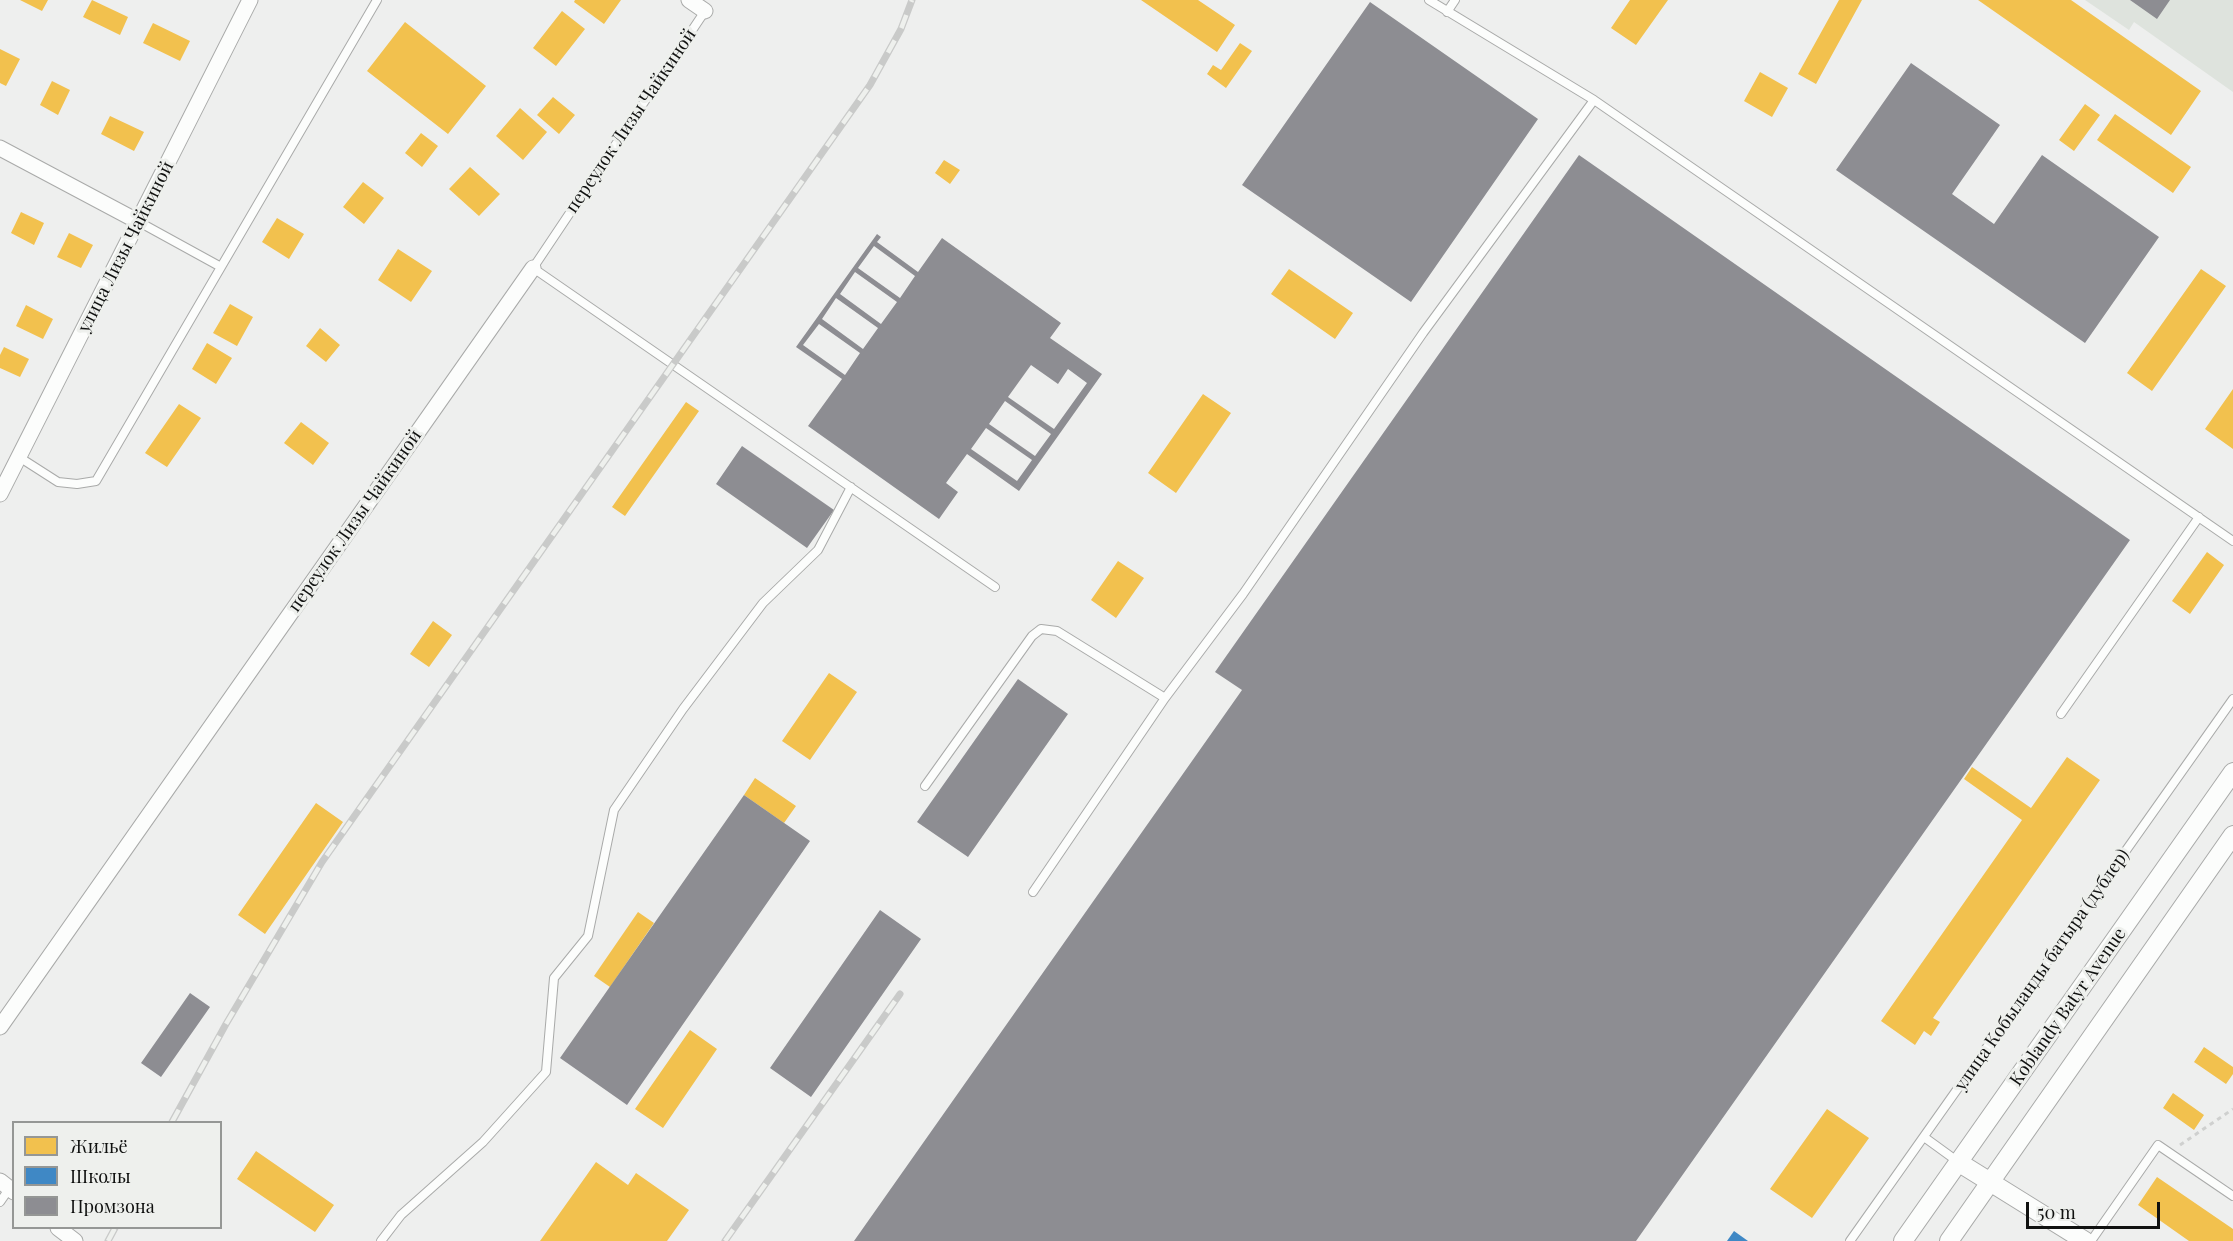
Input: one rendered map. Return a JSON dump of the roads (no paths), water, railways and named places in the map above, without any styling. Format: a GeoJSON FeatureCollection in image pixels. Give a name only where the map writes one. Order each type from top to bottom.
{"type":"FeatureCollection","features":[{"type":"Feature","properties":{"kind":"street","name":"улица Лизы Чайкиной"},"geometry":{"type":"LineString","coordinates":[[0,494],[250,0]]}},
{"type":"Feature","properties":{"kind":"street"},"geometry":{"type":"LineString","coordinates":[[689,0],[705,11]]}},
{"type":"Feature","properties":{"kind":"street"},"geometry":{"type":"LineString","coordinates":[[0,148],[139,222]]}},
{"type":"Feature","properties":{"kind":"street","name":"переулок Лизы Чайкиной"},"geometry":{"type":"LineString","coordinates":[[0,1027],[533,268]]}},
{"type":"Feature","properties":{"kind":"street","name":"Koblandy Batyr Avenue"},"geometry":{"type":"LineString","coordinates":[[1903,1241],[2233,772]]}},
{"type":"Feature","properties":{"kind":"street","name":"Koblandy Batyr Avenue"},"geometry":{"type":"LineString","coordinates":[[1949,1241],[2233,836]]}},
{"type":"Feature","properties":{"kind":"street"},"geometry":{"type":"LineString","coordinates":[[1958,1162],[1992,1181],[2074,1238]]}},
{"type":"Feature","properties":{"kind":"street"},"geometry":{"type":"LineString","coordinates":[[60,1229],[75,1241]]}},
{"type":"Feature","properties":{"kind":"lane"},"geometry":{"type":"LineString","coordinates":[[19,457],[58,482],[77,484],[96,481],[377,0]]}},
{"type":"Feature","properties":{"kind":"lane"},"geometry":{"type":"LineString","coordinates":[[1429,0],[1594,100],[2233,541]]}},
{"type":"Feature","properties":{"kind":"lane"},"geometry":{"type":"LineString","coordinates":[[1448,12],[1455,0]]}},
{"type":"Feature","properties":{"kind":"lane","name":"переулок Лизы Чайкиной"},"geometry":{"type":"LineString","coordinates":[[533,268],[705,11]]}},
{"type":"Feature","properties":{"kind":"lane"},"geometry":{"type":"LineString","coordinates":[[1033,892],[1165,699],[1243,594],[1424,333],[1594,100]]}},
{"type":"Feature","properties":{"kind":"lane"},"geometry":{"type":"LineString","coordinates":[[139,222],[221,267]]}},
{"type":"Feature","properties":{"kind":"lane"},"geometry":{"type":"LineString","coordinates":[[533,268],[995,587]]}},
{"type":"Feature","properties":{"kind":"lane"},"geometry":{"type":"LineString","coordinates":[[381,1241],[402,1215],[483,1142],[546,1072],[554,978],[588,936],[614,810],[683,709],[762,603],[818,550],[851,487]]}},
{"type":"Feature","properties":{"kind":"lane"},"geometry":{"type":"LineString","coordinates":[[2061,714],[2199,517]]}},
{"type":"Feature","properties":{"kind":"lane"},"geometry":{"type":"LineString","coordinates":[[925,786],[1032,636],[1041,629],[1057,631],[1165,699]]}},
{"type":"Feature","properties":{"kind":"lane","name":"улица Кобыланды батыра (дублер)"},"geometry":{"type":"LineString","coordinates":[[1850,1241],[2233,699]]}},
{"type":"Feature","properties":{"kind":"lane"},"geometry":{"type":"LineString","coordinates":[[1923,1137],[1958,1162]]}},
{"type":"Feature","properties":{"kind":"lane"},"geometry":{"type":"LineString","coordinates":[[2091,1241],[2158,1145],[2233,1196]]}},
{"type":"Feature","properties":{"kind":"lane"},"geometry":{"type":"LineString","coordinates":[[0,1202],[8,1187]]}},
{"type":"Feature","properties":{"kind":"railway"},"geometry":{"type":"LineString","coordinates":[[173,1121],[226,1024],[322,862],[870,85],[901,29],[912,0]]}},
{"type":"Feature","properties":{"kind":"railway"},"geometry":{"type":"LineString","coordinates":[[725,1241],[900,994]]}},
{"type":"Feature","properties":{"kind":"railway"},"geometry":{"type":"LineString","coordinates":[[108,1241],[114,1229]]}}]}
